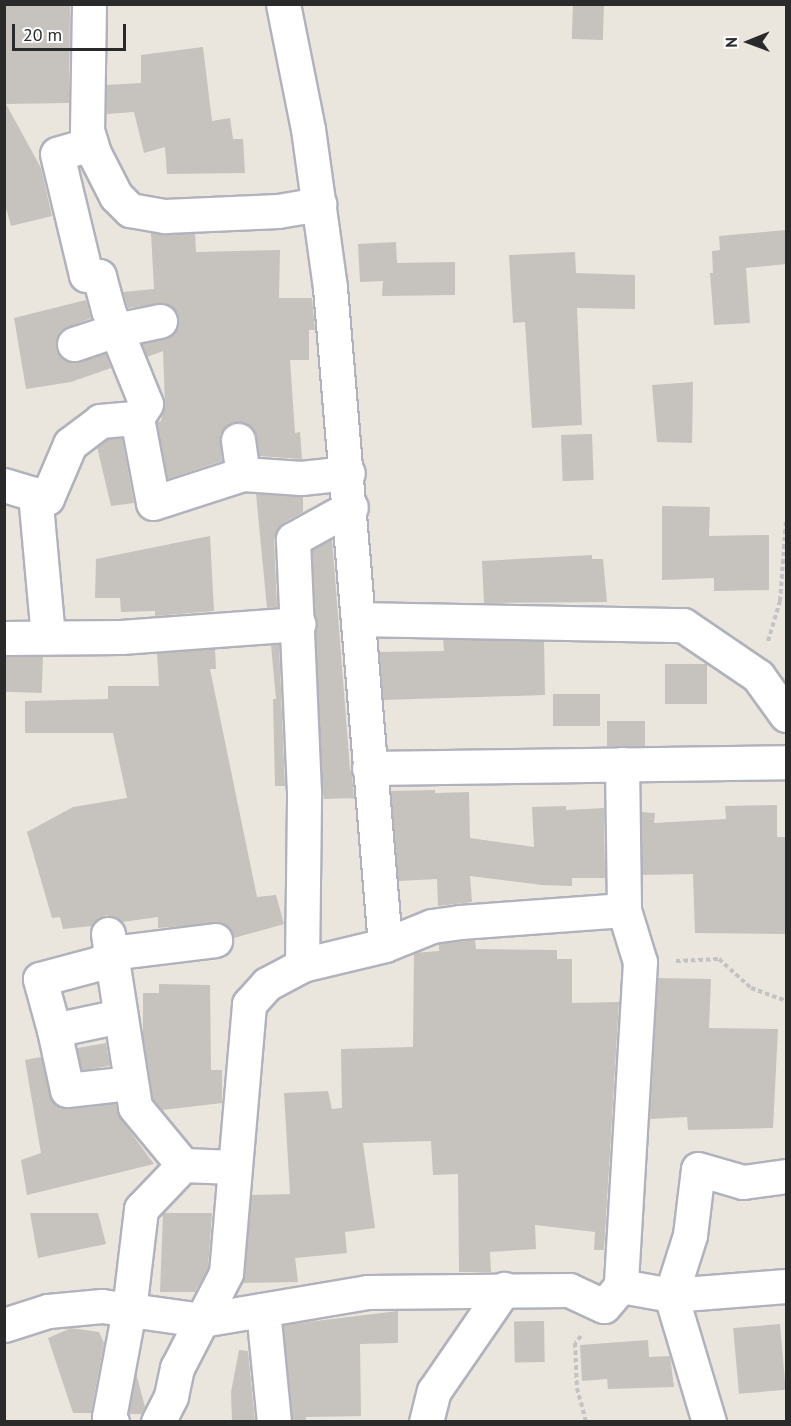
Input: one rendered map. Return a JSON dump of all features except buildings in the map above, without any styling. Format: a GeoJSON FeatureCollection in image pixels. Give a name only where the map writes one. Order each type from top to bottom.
{"type":"FeatureCollection","features":[{"type":"Feature","properties":{"kind":"street"},"geometry":{"type":"LineString","coordinates":[[89,4],[87,130],[91,144],[116,196],[130,210],[177,215],[278,211],[319,204]]}},
{"type":"Feature","properties":{"kind":"street"},"geometry":{"type":"LineString","coordinates":[[283,4],[319,204],[348,473],[369,768],[385,945]]}},
{"type":"Feature","properties":{"kind":"street"},"geometry":{"type":"LineString","coordinates":[[91,144],[57,154],[86,274],[99,276],[116,330],[146,404],[137,418],[153,503],[243,474],[301,478],[348,473]]}},
{"type":"Feature","properties":{"kind":"street"},"geometry":{"type":"LineString","coordinates":[[74,344],[116,330],[160,321]]}},
{"type":"Feature","properties":{"kind":"street"},"geometry":{"type":"LineString","coordinates":[[4,485],[47,498],[70,444],[100,421],[137,418]]}},
{"type":"Feature","properties":{"kind":"street"},"geometry":{"type":"LineString","coordinates":[[238,440],[243,474]]}},
{"type":"Feature","properties":{"kind":"street"},"geometry":{"type":"LineString","coordinates":[[35,494],[48,637]]}},
{"type":"Feature","properties":{"kind":"street"},"geometry":{"type":"LineString","coordinates":[[302,965],[304,792],[299,624],[293,539],[351,507]]}},
{"type":"Feature","properties":{"kind":"street"},"geometry":{"type":"LineString","coordinates":[[360,619],[683,625],[758,676],[786,715]]}},
{"type":"Feature","properties":{"kind":"street"},"geometry":{"type":"LineString","coordinates":[[4,638],[133,636],[299,624]]}},
{"type":"Feature","properties":{"kind":"street"},"geometry":{"type":"LineString","coordinates":[[369,768],[786,762]]}},
{"type":"Feature","properties":{"kind":"street"},"geometry":{"type":"LineString","coordinates":[[613,1296],[640,962],[624,910],[622,764]]}},
{"type":"Feature","properties":{"kind":"street"},"geometry":{"type":"LineString","coordinates":[[158,1422],[171,1396],[177,1368],[226,1273],[249,1004],[267,984],[302,965],[385,945],[432,926],[624,910]]}},
{"type":"Feature","properties":{"kind":"street"},"geometry":{"type":"LineString","coordinates":[[109,943],[214,940]]}},
{"type":"Feature","properties":{"kind":"street"},"geometry":{"type":"LineString","coordinates":[[109,943],[135,1107],[183,1165],[234,1167]]}},
{"type":"Feature","properties":{"kind":"street"},"geometry":{"type":"LineString","coordinates":[[109,943],[100,963],[40,979],[67,1090],[130,1083]]}},
{"type":"Feature","properties":{"kind":"street"},"geometry":{"type":"LineString","coordinates":[[54,1030],[120,1016]]}},
{"type":"Feature","properties":{"kind":"street"},"geometry":{"type":"LineString","coordinates":[[112,1422],[109,1417],[129,1310],[141,1209],[183,1165]]}},
{"type":"Feature","properties":{"kind":"street"},"geometry":{"type":"LineString","coordinates":[[709,1422],[671,1295],[690,1235],[699,1169],[743,1182],[786,1176]]}},
{"type":"Feature","properties":{"kind":"street"},"geometry":{"type":"LineString","coordinates":[[4,1325],[48,1311],[102,1306],[202,1320],[368,1293],[504,1289],[569,1290],[613,1296],[671,1295],[786,1286]]}},
{"type":"Feature","properties":{"kind":"street"},"geometry":{"type":"LineString","coordinates":[[426,1422],[434,1391],[504,1289]]}},
{"type":"Feature","properties":{"kind":"street"},"geometry":{"type":"LineString","coordinates":[[263,1310],[274,1422]]}},
{"type":"Feature","properties":{"kind":"path"},"geometry":{"type":"LineString","coordinates":[[758,676],[780,601],[786,522]]}},
{"type":"Feature","properties":{"kind":"path"},"geometry":{"type":"LineString","coordinates":[[640,962],[719,959],[751,988],[786,1000]]}},
{"type":"Feature","properties":{"kind":"path"},"geometry":{"type":"LineString","coordinates":[[586,1422],[577,1388],[575,1343],[613,1296]]}}]}
